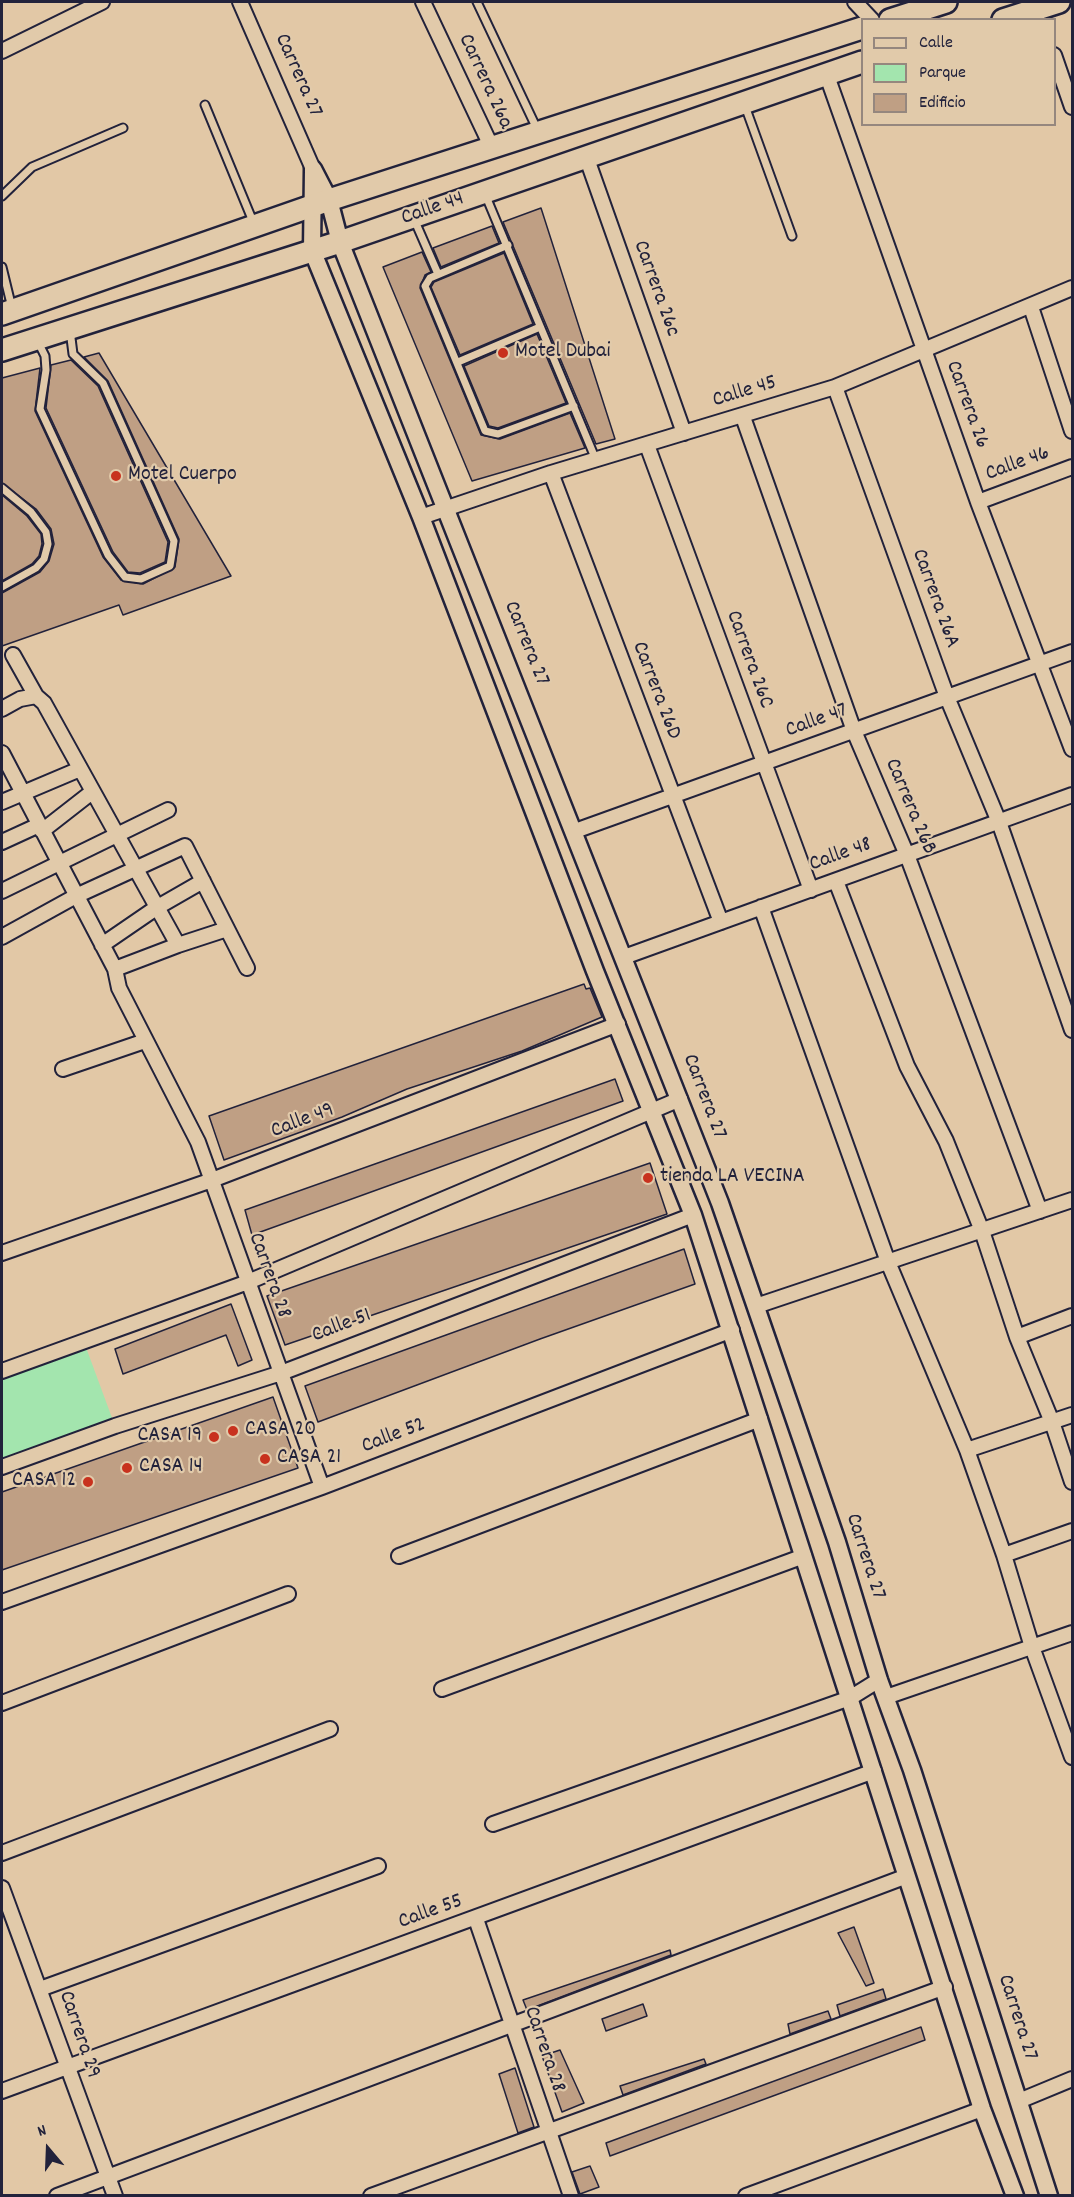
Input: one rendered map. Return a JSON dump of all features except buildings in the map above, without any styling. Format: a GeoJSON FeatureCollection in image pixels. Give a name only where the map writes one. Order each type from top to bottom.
{"type":"FeatureCollection","features":[{"type":"Feature","properties":{"kind":"main road"},"geometry":{"type":"LineString","coordinates":[[896,18],[946,2]]}},
{"type":"Feature","properties":{"kind":"main road"},"geometry":{"type":"LineString","coordinates":[[1015,18],[1040,14],[1059,2]]}},
{"type":"Feature","properties":{"kind":"main road","name":"Calle 44"},"geometry":{"type":"LineString","coordinates":[[7,312],[321,203],[861,28]]}},
{"type":"Feature","properties":{"kind":"main road","name":"Calle 44"},"geometry":{"type":"LineString","coordinates":[[2,350],[340,242],[587,159],[861,62]]}},
{"type":"Feature","properties":{"kind":"street"},"geometry":{"type":"LineString","coordinates":[[2,51],[102,2]]}},
{"type":"Feature","properties":{"kind":"street","name":"Carrera 27"},"geometry":{"type":"LineString","coordinates":[[240,2],[313,169],[321,203],[340,242],[447,508],[680,1099],[756,1306],[837,1542],[879,1680],[1049,2196]]}},
{"type":"Feature","properties":{"kind":"street","name":"Carrera 26a"},"geometry":{"type":"LineString","coordinates":[[423,2],[492,148]]}},
{"type":"Feature","properties":{"kind":"street"},"geometry":{"type":"LineString","coordinates":[[855,2],[870,18]]}},
{"type":"Feature","properties":{"kind":"street"},"geometry":{"type":"LineString","coordinates":[[1056,62],[1072,107]]}},
{"type":"Feature","properties":{"kind":"street","name":"Carrera 26"},"geometry":{"type":"LineString","coordinates":[[826,73],[978,502],[1042,663],[1072,749]]}},
{"type":"Feature","properties":{"kind":"street","name":"Carrera 26c"},"geometry":{"type":"LineString","coordinates":[[587,159],[684,433]]}},
{"type":"Feature","properties":{"kind":"street","name":"Carrera 27"},"geometry":{"type":"LineString","coordinates":[[321,203],[312,250],[421,517],[693,1215],[945,1987],[982,2109],[1015,2196]]}},
{"type":"Feature","properties":{"kind":"street","name":"Calle 45"},"geometry":{"type":"LineString","coordinates":[[421,517],[551,473],[743,417],[835,387],[1072,288]]}},
{"type":"Feature","properties":{"kind":"street"},"geometry":{"type":"LineString","coordinates":[[1031,307],[1072,431]]}},
{"type":"Feature","properties":{"kind":"street","name":"Carrera 26A"},"geometry":{"type":"LineString","coordinates":[[835,387],[947,697],[999,822],[1072,1030]]}},
{"type":"Feature","properties":{"kind":"street","name":"Carrera 26B"},"geometry":{"type":"LineString","coordinates":[[743,417],[854,731],[907,855],[1040,1211]]}},
{"type":"Feature","properties":{"kind":"street","name":"Carrera 26C"},"geometry":{"type":"LineString","coordinates":[[647,445],[811,890]]}},
{"type":"Feature","properties":{"kind":"street","name":"Calle 46"},"geometry":{"type":"LineString","coordinates":[[978,502],[1072,467]]}},
{"type":"Feature","properties":{"kind":"street","name":"Carrera 26D"},"geometry":{"type":"LineString","coordinates":[[551,473],[721,922]]}},
{"type":"Feature","properties":{"kind":"street","name":"Calle 47"},"geometry":{"type":"LineString","coordinates":[[575,831],[1072,652]]}},
{"type":"Feature","properties":{"kind":"street"},"geometry":{"type":"LineString","coordinates":[[13,656],[36,696],[44,703],[178,945]]}},
{"type":"Feature","properties":{"kind":"street"},"geometry":{"type":"LineString","coordinates":[[2,709],[20,699],[36,696]]}},
{"type":"Feature","properties":{"kind":"street","name":"Carrera 28"},"geometry":{"type":"LineString","coordinates":[[2,755],[116,969],[118,988],[198,1142],[322,1487]]}},
{"type":"Feature","properties":{"kind":"street"},"geometry":{"type":"LineString","coordinates":[[2,802],[21,792],[80,769]]}},
{"type":"Feature","properties":{"kind":"street"},"geometry":{"type":"LineString","coordinates":[[2,842],[40,828],[92,792]]}},
{"type":"Feature","properties":{"kind":"street","name":"Calle 48"},"geometry":{"type":"LineString","coordinates":[[624,957],[1072,795]]}},
{"type":"Feature","properties":{"kind":"street"},"geometry":{"type":"LineString","coordinates":[[2,891],[168,810]]}},
{"type":"Feature","properties":{"kind":"street"},"geometry":{"type":"LineString","coordinates":[[2,937],[76,896],[185,846],[247,968]]}},
{"type":"Feature","properties":{"kind":"street"},"geometry":{"type":"LineString","coordinates":[[836,881],[907,1066],[946,1141],[982,1231],[1017,1337],[1052,1422],[1072,1482]]}},
{"type":"Feature","properties":{"kind":"street"},"geometry":{"type":"LineString","coordinates":[[102,945],[156,908],[203,882]]}},
{"type":"Feature","properties":{"kind":"street"},"geometry":{"type":"LineString","coordinates":[[761,908],[888,1262],[967,1450],[1004,1555],[1032,1647],[1072,1757]]}},
{"type":"Feature","properties":{"kind":"street"},"geometry":{"type":"LineString","coordinates":[[116,969],[227,928]]}},
{"type":"Feature","properties":{"kind":"street","name":"Calle 49"},"geometry":{"type":"LineString","coordinates":[[2,1253],[212,1180],[618,1024]]}},
{"type":"Feature","properties":{"kind":"street"},"geometry":{"type":"LineString","coordinates":[[63,1068],[145,1041]]}},
{"type":"Feature","properties":{"kind":"street"},"geometry":{"type":"LineString","coordinates":[[2,1371],[248,1282],[651,1109],[680,1099]]}},
{"type":"Feature","properties":{"kind":"street"},"geometry":{"type":"LineString","coordinates":[[756,1306],[1072,1200]]}},
{"type":"Feature","properties":{"kind":"street","name":"Calle 51"},"geometry":{"type":"LineString","coordinates":[[2,1467],[115,1426],[280,1372],[693,1215]]}},
{"type":"Feature","properties":{"kind":"street"},"geometry":{"type":"LineString","coordinates":[[1017,1337],[1072,1316]]}},
{"type":"Feature","properties":{"kind":"street","name":"Calle 52"},"geometry":{"type":"LineString","coordinates":[[2,1602],[322,1487],[732,1330]]}},
{"type":"Feature","properties":{"kind":"street"},"geometry":{"type":"LineString","coordinates":[[967,1450],[1072,1416]]}},
{"type":"Feature","properties":{"kind":"street"},"geometry":{"type":"LineString","coordinates":[[399,1556],[760,1419]]}},
{"type":"Feature","properties":{"kind":"street"},"geometry":{"type":"LineString","coordinates":[[1004,1555],[1072,1531]]}},
{"type":"Feature","properties":{"kind":"street"},"geometry":{"type":"LineString","coordinates":[[442,1689],[804,1556]]}},
{"type":"Feature","properties":{"kind":"street"},"geometry":{"type":"LineString","coordinates":[[2,1703],[288,1594]]}},
{"type":"Feature","properties":{"kind":"street"},"geometry":{"type":"LineString","coordinates":[[886,1697],[1072,1633]]}},
{"type":"Feature","properties":{"kind":"street"},"geometry":{"type":"LineString","coordinates":[[493,1824],[850,1698],[879,1680]]}},
{"type":"Feature","properties":{"kind":"street"},"geometry":{"type":"LineString","coordinates":[[2,1853],[330,1730]]}},
{"type":"Feature","properties":{"kind":"street","name":"Calle 55"},"geometry":{"type":"LineString","coordinates":[[2,2091],[476,1919],[874,1771]]}},
{"type":"Feature","properties":{"kind":"street"},"geometry":{"type":"LineString","coordinates":[[40,1989],[378,1866]]}},
{"type":"Feature","properties":{"kind":"street"},"geometry":{"type":"LineString","coordinates":[[57,2196],[106,2175],[907,1876]]}},
{"type":"Feature","properties":{"kind":"street","name":"Carrera 29"},"geometry":{"type":"LineString","coordinates":[[2,1888],[115,2196]]}},
{"type":"Feature","properties":{"kind":"street","name":"Carrera 28"},"geometry":{"type":"LineString","coordinates":[[476,1919],[571,2196]]}},
{"type":"Feature","properties":{"kind":"street"},"geometry":{"type":"LineString","coordinates":[[371,2196],[945,1987]]}},
{"type":"Feature","properties":{"kind":"street"},"geometry":{"type":"LineString","coordinates":[[1019,2102],[1072,2079]]}},
{"type":"Feature","properties":{"kind":"street"},"geometry":{"type":"LineString","coordinates":[[746,2196],[982,2109]]}},
{"type":"Feature","properties":{"kind":"lane"},"geometry":{"type":"LineString","coordinates":[[477,2],[540,134]]}},
{"type":"Feature","properties":{"kind":"lane"},"geometry":{"type":"LineString","coordinates":[[744,102],[792,236]]}},
{"type":"Feature","properties":{"kind":"lane"},"geometry":{"type":"LineString","coordinates":[[205,105],[255,226]]}},
{"type":"Feature","properties":{"kind":"lane"},"geometry":{"type":"LineString","coordinates":[[2,196],[32,167],[123,128]]}},
{"type":"Feature","properties":{"kind":"lane"},"geometry":{"type":"LineString","coordinates":[[484,192],[596,460]]}},
{"type":"Feature","properties":{"kind":"lane"},"geometry":{"type":"LineString","coordinates":[[412,217],[438,274]]}},
{"type":"Feature","properties":{"kind":"lane"},"geometry":{"type":"LineString","coordinates":[[508,245],[438,274],[430,278],[425,286],[485,431],[498,434],[573,406]]}},
{"type":"Feature","properties":{"kind":"lane"},"geometry":{"type":"LineString","coordinates":[[2,267],[7,312]]}},
{"type":"Feature","properties":{"kind":"lane"},"geometry":{"type":"LineString","coordinates":[[36,338],[45,356],[46,370],[40,409],[108,555],[125,577],[141,579],[170,566],[174,541],[103,383],[73,354],[70,327]]}},
{"type":"Feature","properties":{"kind":"lane"},"geometry":{"type":"LineString","coordinates":[[458,362],[540,327]]}},
{"type":"Feature","properties":{"kind":"lane"},"geometry":{"type":"LineString","coordinates":[[2,488],[31,512],[46,532],[48,544],[44,559],[36,568],[2,587]]}},
{"type":"Feature","properties":{"kind":"green space"},"geometry":{"type":"Polygon","coordinates":[[[84,1342],[115,1426],[2,1469],[2,1371],[84,1342]]]}},
{"type":"Feature","properties":{"kind":"place","name":"Motel Dubai"},"geometry":{"type":"Point","coordinates":[503,353]}},
{"type":"Feature","properties":{"kind":"place","name":"Motel Cuerpo"},"geometry":{"type":"Point","coordinates":[116,476]}},
{"type":"Feature","properties":{"kind":"place","name":"tienda LA VECINA"},"geometry":{"type":"Point","coordinates":[648,1178]}},
{"type":"Feature","properties":{"kind":"place","name":"CASA 20"},"geometry":{"type":"Point","coordinates":[233,1431]}},
{"type":"Feature","properties":{"kind":"place","name":"CASA 19"},"geometry":{"type":"Point","coordinates":[214,1437]}},
{"type":"Feature","properties":{"kind":"place","name":"CASA 21"},"geometry":{"type":"Point","coordinates":[265,1459]}},
{"type":"Feature","properties":{"kind":"place","name":"CASA 14"},"geometry":{"type":"Point","coordinates":[127,1468]}},
{"type":"Feature","properties":{"kind":"place","name":"CASA 12"},"geometry":{"type":"Point","coordinates":[88,1482]}}]}
